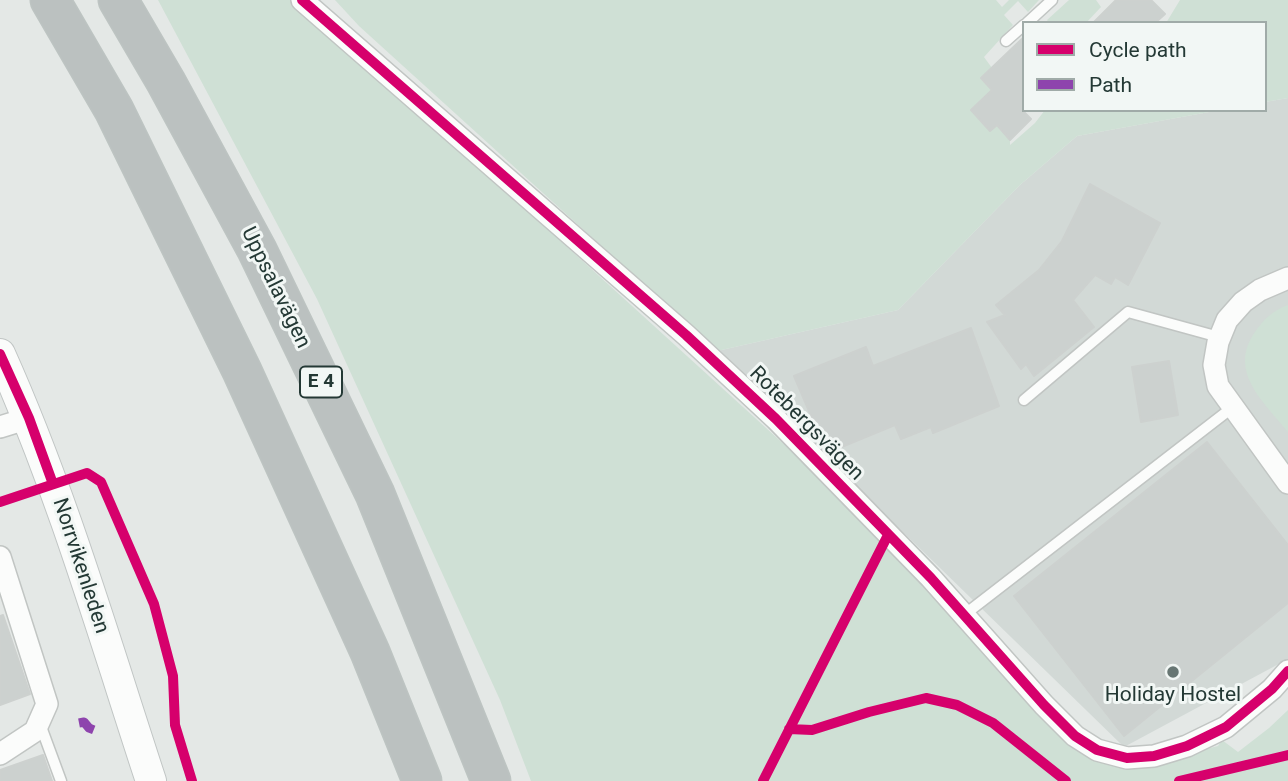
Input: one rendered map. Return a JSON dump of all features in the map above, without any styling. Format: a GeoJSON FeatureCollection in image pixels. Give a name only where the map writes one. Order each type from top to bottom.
{"type":"FeatureCollection","features":[{"type":"Feature","properties":{"kind":"highway"},"geometry":{"type":"LineString","coordinates":[[50,0],[114,110],[242,371],[370,652],[422,781]]}},
{"type":"Feature","properties":{"kind":"highway","name":"Uppsalavägen"},"geometry":{"type":"LineString","coordinates":[[118,0],[166,82],[257,250],[375,494],[491,781]]}},
{"type":"Feature","properties":{"kind":"main road","name":"Norrvikenleden"},"geometry":{"type":"LineString","coordinates":[[0,355],[29,418],[53,484],[151,781]]}},
{"type":"Feature","properties":{"kind":"street","name":"Rotebergsvägen"},"geometry":{"type":"LineString","coordinates":[[302,0],[686,335],[776,419],[931,578],[1075,736],[1097,750],[1127,758],[1154,756],[1187,746],[1226,727],[1272,689],[1288,671]]}},
{"type":"Feature","properties":{"kind":"street"},"geometry":{"type":"LineString","coordinates":[[1288,278],[1260,290],[1243,302],[1227,320],[1214,365],[1218,386],[1288,483]]}},
{"type":"Feature","properties":{"kind":"street"},"geometry":{"type":"LineString","coordinates":[[0,427],[29,418]]}},
{"type":"Feature","properties":{"kind":"street"},"geometry":{"type":"LineString","coordinates":[[0,557],[47,704],[35,731],[0,754]]}},
{"type":"Feature","properties":{"kind":"lane"},"geometry":{"type":"LineString","coordinates":[[1028,21],[1052,0]]}},
{"type":"Feature","properties":{"kind":"lane"},"geometry":{"type":"LineString","coordinates":[[1006,41],[1022,27]]}},
{"type":"Feature","properties":{"kind":"lane"},"geometry":{"type":"LineString","coordinates":[[1024,400],[1128,312],[1220,337]]}},
{"type":"Feature","properties":{"kind":"lane"},"geometry":{"type":"LineString","coordinates":[[964,615],[1233,407]]}},
{"type":"Feature","properties":{"kind":"lane"},"geometry":{"type":"LineString","coordinates":[[39,721],[61,781]]}},
{"type":"Feature","properties":{"kind":"shaded area"},"geometry":{"type":"Polygon","coordinates":[[[1288,98],[1288,659],[1124,747],[717,351],[898,310],[1020,185],[1077,136],[1209,112],[1267,112],[1267,102],[1288,98]]]}},
{"type":"Feature","properties":{"kind":"green space"},"geometry":{"type":"Polygon","coordinates":[[[158,0],[296,0],[810,468],[878,535],[1077,751],[1133,767],[1218,746],[1222,740],[1238,752],[1288,710],[1288,781],[531,781],[500,700],[317,299],[158,0]]]}},
{"type":"Feature","properties":{"kind":"green space"},"geometry":{"type":"Polygon","coordinates":[[[335,0],[996,0],[1002,7],[1009,0],[1039,0],[1028,12],[1018,1],[1004,15],[1013,25],[984,57],[992,68],[992,90],[971,110],[990,131],[997,125],[1010,140],[1010,145],[1043,112],[1209,112],[1077,136],[1020,185],[898,310],[717,351],[359,26],[335,0]]]}},
{"type":"Feature","properties":{"kind":"green space"},"geometry":{"type":"Polygon","coordinates":[[[1069,0],[1096,0],[1101,7],[1088,21],[1047,20],[1069,0]]]}},
{"type":"Feature","properties":{"kind":"green space"},"geometry":{"type":"Polygon","coordinates":[[[1180,0],[1288,0],[1288,98],[1267,102],[1267,21],[1167,21],[1180,0]]]}},
{"type":"Feature","properties":{"kind":"green space"},"geometry":{"type":"Polygon","coordinates":[[[1288,305],[1288,432],[1252,386],[1245,360],[1247,347],[1258,327],[1273,313],[1288,305]]]}},
{"type":"Feature","properties":{"kind":"building"},"geometry":{"type":"Polygon","coordinates":[[[1116,0],[1151,0],[1165,14],[1157,21],[1095,21],[1116,0]]]}},
{"type":"Feature","properties":{"kind":"building"},"geometry":{"type":"Polygon","coordinates":[[[1022,39],[1022,112],[1031,119],[1010,140],[997,125],[990,131],[971,110],[992,90],[981,78],[1022,39]]]}},
{"type":"Feature","properties":{"kind":"building"},"geometry":{"type":"Polygon","coordinates":[[[1090,184],[1160,223],[1128,285],[1115,277],[1111,284],[1095,275],[1073,300],[1094,327],[1034,376],[1026,364],[1021,369],[987,322],[1005,315],[996,305],[1039,270],[1062,241],[1090,184]]]}},
{"type":"Feature","properties":{"kind":"building"},"geometry":{"type":"Polygon","coordinates":[[[971,328],[999,406],[933,433],[931,427],[901,439],[895,425],[827,453],[794,376],[866,347],[873,366],[971,328]]]}},
{"type":"Feature","properties":{"kind":"building"},"geometry":{"type":"Polygon","coordinates":[[[1169,361],[1178,415],[1141,422],[1132,367],[1169,361]]]}},
{"type":"Feature","properties":{"kind":"building"},"geometry":{"type":"Polygon","coordinates":[[[1207,442],[1288,545],[1288,603],[1124,736],[1014,596],[1207,442]]]}},
{"type":"Feature","properties":{"kind":"building"},"geometry":{"type":"Polygon","coordinates":[[[3,615],[30,694],[0,705],[0,616],[3,615]]]}},
{"type":"Feature","properties":{"kind":"building"},"geometry":{"type":"Polygon","coordinates":[[[43,755],[52,781],[0,781],[0,770],[43,755]]]}},
{"type":"Feature","properties":{"kind":"marked path"},"geometry":{"type":"LineString","coordinates":[[79,723],[84,722],[89,728],[99,732]]}},
{"type":"Feature","properties":{"kind":"cycle path"},"geometry":{"type":"LineString","coordinates":[[302,0],[686,335],[776,419],[931,578],[1075,736],[1097,750],[1127,758],[1154,756],[1187,746],[1226,727],[1272,689],[1288,671]]}},
{"type":"Feature","properties":{"kind":"cycle path"},"geometry":{"type":"LineString","coordinates":[[0,354],[29,418],[53,484]]}},
{"type":"Feature","properties":{"kind":"cycle path"},"geometry":{"type":"LineString","coordinates":[[0,502],[87,473],[101,482],[154,604],[173,676],[175,725],[192,781]]}},
{"type":"Feature","properties":{"kind":"cycle path"},"geometry":{"type":"LineString","coordinates":[[763,781],[888,535]]}},
{"type":"Feature","properties":{"kind":"cycle path"},"geometry":{"type":"LineString","coordinates":[[789,729],[812,730],[926,698],[957,705],[993,723],[1066,781]]}},
{"type":"Feature","properties":{"kind":"cycle path"},"geometry":{"type":"LineString","coordinates":[[1179,781],[1288,755]]}},
{"type":"Feature","properties":{"kind":"place","name":"Holiday Hostel"},"geometry":{"type":"Point","coordinates":[1173,672]}}]}
